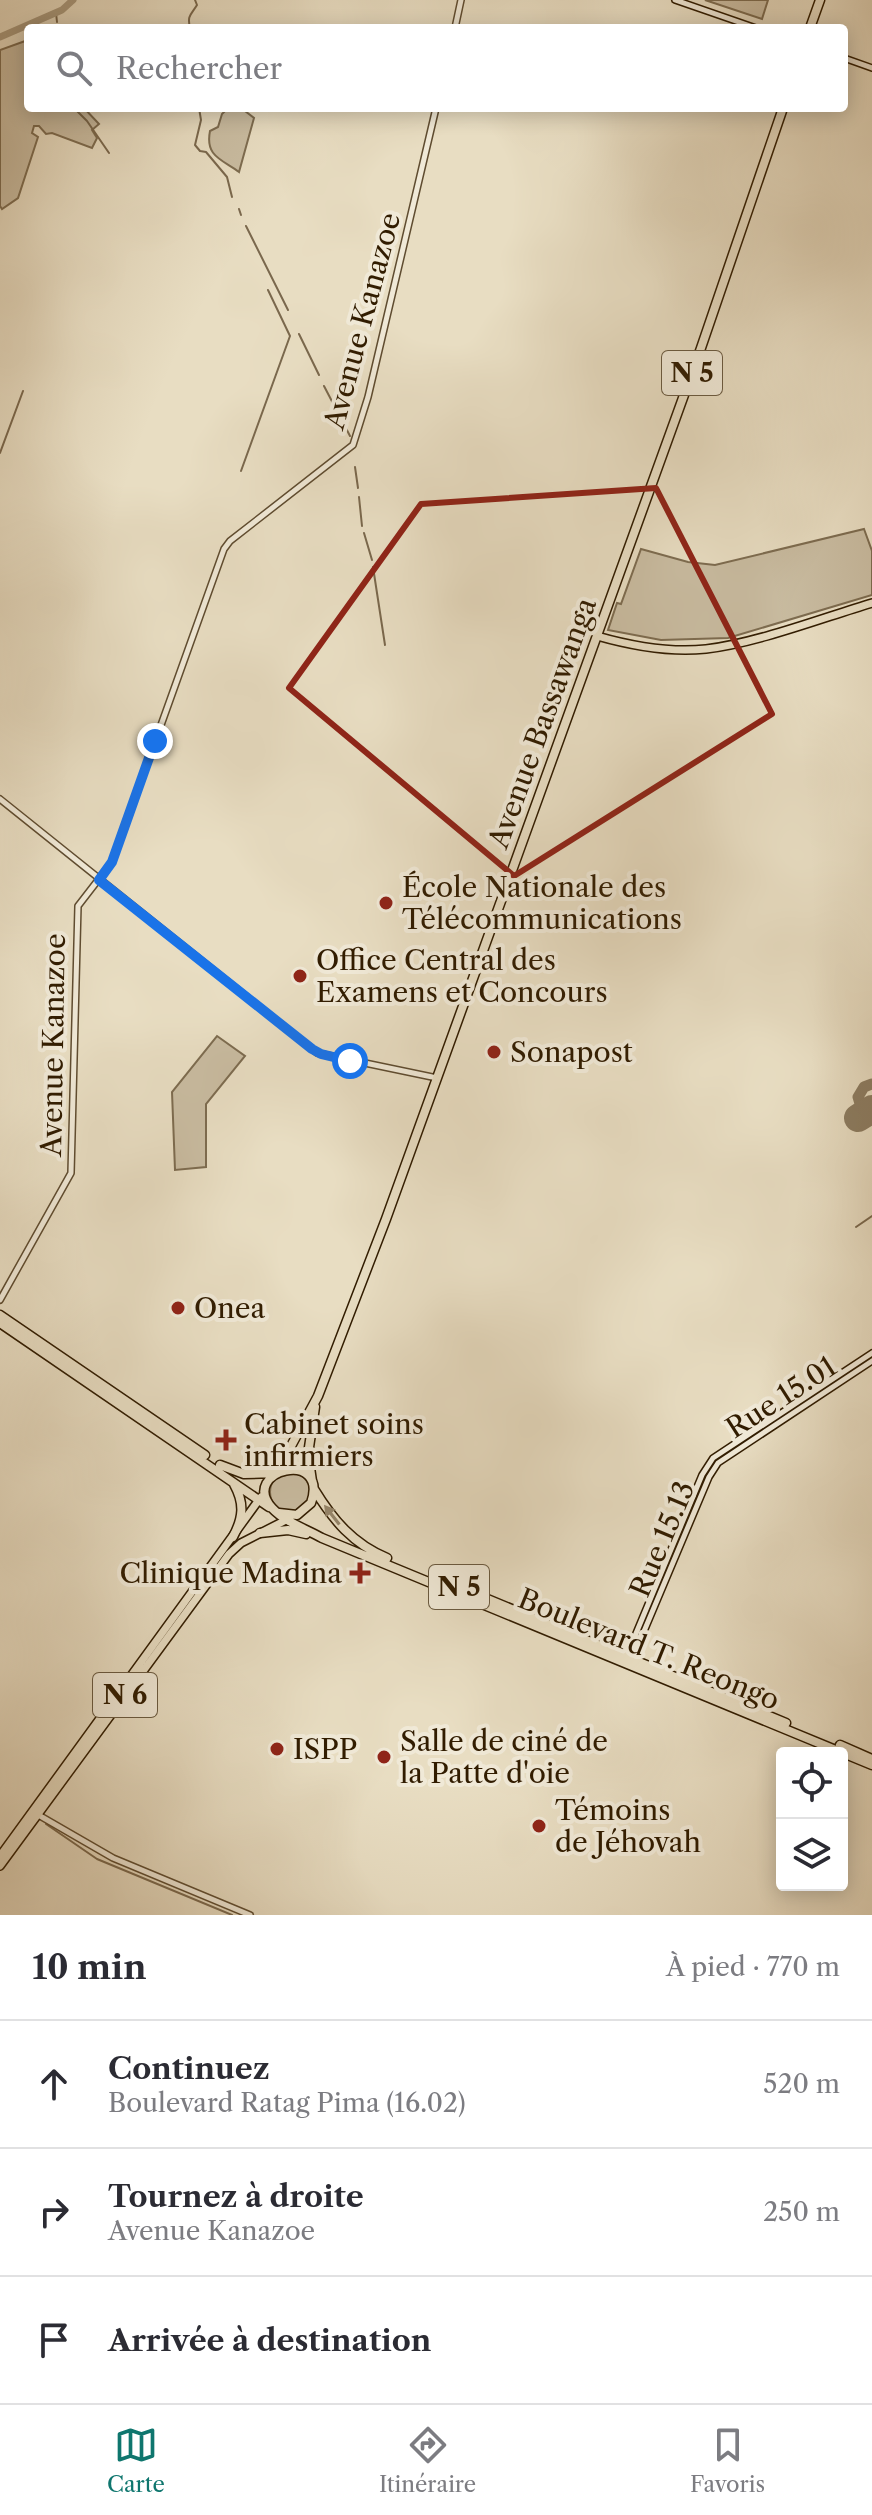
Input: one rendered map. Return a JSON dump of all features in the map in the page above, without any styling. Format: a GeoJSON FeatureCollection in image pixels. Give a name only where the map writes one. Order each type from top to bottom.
{"type":"FeatureCollection","features":[{"type":"Feature","properties":{"kind":"highway"},"geometry":{"type":"LineString","coordinates":[[811,24],[820,0]]}},
{"type":"Feature","properties":{"kind":"highway","name":"Avenue Bassawanga"},"geometry":{"type":"LineString","coordinates":[[277,1472],[318,1396],[437,1078],[715,308],[782,112]]}},
{"type":"Feature","properties":{"kind":"highway"},"geometry":{"type":"LineString","coordinates":[[0,1315],[226,1469],[244,1474],[299,1470],[313,1487],[311,1503],[292,1522]]}},
{"type":"Feature","properties":{"kind":"highway"},"geometry":{"type":"LineString","coordinates":[[0,1323],[276,1511]]}},
{"type":"Feature","properties":{"kind":"highway","name":"Avenue Bassawanga"},"geometry":{"type":"LineString","coordinates":[[313,1487],[309,1445],[318,1396]]}},
{"type":"Feature","properties":{"kind":"highway","name":"N 5"},"geometry":{"type":"LineString","coordinates":[[267,1488],[277,1472]]}},
{"type":"Feature","properties":{"kind":"highway","name":"N 6"},"geometry":{"type":"LineString","coordinates":[[232,1480],[239,1494],[242,1512],[233,1537]]}},
{"type":"Feature","properties":{"kind":"highway","name":"N 5"},"geometry":{"type":"LineString","coordinates":[[313,1487],[338,1524],[371,1551],[872,1759]]}},
{"type":"Feature","properties":{"kind":"highway"},"geometry":{"type":"LineString","coordinates":[[267,1488],[267,1498],[276,1511]]}},
{"type":"Feature","properties":{"kind":"highway","name":"N 5"},"geometry":{"type":"LineString","coordinates":[[276,1511],[292,1522]]}},
{"type":"Feature","properties":{"kind":"highway","name":"N 5"},"geometry":{"type":"LineString","coordinates":[[260,1533],[292,1522]]}},
{"type":"Feature","properties":{"kind":"highway","name":"Boulevard T. Reongo"},"geometry":{"type":"LineString","coordinates":[[292,1522],[322,1538],[872,1765]]}},
{"type":"Feature","properties":{"kind":"main road"},"geometry":{"type":"LineString","coordinates":[[597,636],[652,648],[707,648],[757,637],[872,603]]}},
{"type":"Feature","properties":{"kind":"main road","name":"N 6"},"geometry":{"type":"LineString","coordinates":[[0,1866],[267,1488]]}},
{"type":"Feature","properties":{"kind":"main road","name":"N 6"},"geometry":{"type":"LineString","coordinates":[[0,1856],[38,1811],[224,1560],[237,1546],[260,1533]]}},
{"type":"Feature","properties":{"kind":"street"},"geometry":{"type":"LineString","coordinates":[[456,24],[461,0]]}},
{"type":"Feature","properties":{"kind":"street"},"geometry":{"type":"LineString","coordinates":[[675,0],[744,24]]}},
{"type":"Feature","properties":{"kind":"street"},"geometry":{"type":"LineString","coordinates":[[848,59],[872,68]]}},
{"type":"Feature","properties":{"kind":"street","name":"Avenue Kanazoe"},"geometry":{"type":"LineString","coordinates":[[0,1300],[69,1179],[78,906],[112,862],[224,549],[230,541],[353,445],[368,397],[435,112]]}},
{"type":"Feature","properties":{"kind":"street"},"geometry":{"type":"LineString","coordinates":[[0,799],[317,1053],[437,1078]]}},
{"type":"Feature","properties":{"kind":"street","name":"Rue 15.01"},"geometry":{"type":"LineString","coordinates":[[713,1458],[872,1353]]}},
{"type":"Feature","properties":{"kind":"street","name":"Rue 15.01"},"geometry":{"type":"LineString","coordinates":[[714,1468],[722,1459],[872,1361]]}},
{"type":"Feature","properties":{"kind":"street","name":"Rue 15.13"},"geometry":{"type":"LineString","coordinates":[[627,1656],[702,1475],[713,1458]]}},
{"type":"Feature","properties":{"kind":"street","name":"Rue 15.13"},"geometry":{"type":"LineString","coordinates":[[627,1656],[637,1648],[714,1468]]}},
{"type":"Feature","properties":{"kind":"street"},"geometry":{"type":"LineString","coordinates":[[616,1660],[627,1656]]}},
{"type":"Feature","properties":{"kind":"street"},"geometry":{"type":"LineString","coordinates":[[38,1811],[113,1858],[250,1915]]}},
{"type":"Feature","properties":{"kind":"highlighted area"},"geometry":{"type":"Polygon","coordinates":[[[656,488],[772,714],[514,876],[289,688],[421,504],[656,488]]]}},
{"type":"Feature","properties":{"kind":"shaded area"},"geometry":{"type":"Polygon","coordinates":[[[705,0],[768,0],[762,19],[705,0]]]}},
{"type":"Feature","properties":{"kind":"shaded area"},"geometry":{"type":"Polygon","coordinates":[[[24,41],[24,112],[88,112],[99,124],[92,130],[97,138],[92,148],[52,133],[46,134],[39,126],[34,126],[32,133],[38,137],[18,198],[2,209],[0,206],[0,50],[24,41]]]}},
{"type":"Feature","properties":{"kind":"shaded area"},"geometry":{"type":"Polygon","coordinates":[[[246,112],[254,118],[239,172],[216,156],[210,146],[210,131],[218,127],[222,114],[246,112]]]}},
{"type":"Feature","properties":{"kind":"shaded area"},"geometry":{"type":"Polygon","coordinates":[[[864,529],[872,551],[872,595],[728,638],[661,640],[608,630],[641,549],[688,562],[715,565],[864,529]]]}},
{"type":"Feature","properties":{"kind":"shaded area"},"geometry":{"type":"Polygon","coordinates":[[[217,1036],[245,1056],[206,1104],[206,1167],[175,1170],[172,1092],[217,1036]]]}},
{"type":"Feature","properties":{"kind":"shaded area"},"geometry":{"type":"Polygon","coordinates":[[[290,1472],[304,1478],[310,1492],[304,1506],[290,1512],[276,1506],[270,1492],[276,1478],[290,1472]]]}},
{"type":"Feature","properties":{"kind":"waterway"},"geometry":{"type":"LineString","coordinates":[[30,24],[62,10],[73,0]]}},
{"type":"Feature","properties":{"kind":"waterway"},"geometry":{"type":"LineString","coordinates":[[190,24],[189,18],[197,5],[195,0]]}},
{"type":"Feature","properties":{"kind":"waterway"},"geometry":{"type":"LineString","coordinates":[[56,13],[57,22]]}},
{"type":"Feature","properties":{"kind":"waterway"},"geometry":{"type":"LineString","coordinates":[[0,37],[24,27]]}},
{"type":"Feature","properties":{"kind":"waterway"},"geometry":{"type":"LineString","coordinates":[[78,112],[109,153]]}},
{"type":"Feature","properties":{"kind":"waterway"},"geometry":{"type":"LineString","coordinates":[[200,112],[201,120],[195,145],[206,152],[227,177],[232,197]]}},
{"type":"Feature","properties":{"kind":"waterway"},"geometry":{"type":"LineString","coordinates":[[239,209],[241,215]]}},
{"type":"Feature","properties":{"kind":"waterway"},"geometry":{"type":"LineString","coordinates":[[246,226],[288,310]]}},
{"type":"Feature","properties":{"kind":"waterway"},"geometry":{"type":"LineString","coordinates":[[241,471],[290,336],[268,290]]}},
{"type":"Feature","properties":{"kind":"waterway"},"geometry":{"type":"LineString","coordinates":[[299,334],[319,375]]}},
{"type":"Feature","properties":{"kind":"waterway"},"geometry":{"type":"LineString","coordinates":[[324,386],[350,436]]}},
{"type":"Feature","properties":{"kind":"waterway"},"geometry":{"type":"LineString","coordinates":[[0,453],[23,391]]}},
{"type":"Feature","properties":{"kind":"waterway"},"geometry":{"type":"LineString","coordinates":[[355,467],[358,488]]}},
{"type":"Feature","properties":{"kind":"waterway"},"geometry":{"type":"LineString","coordinates":[[359,497],[362,526]]}},
{"type":"Feature","properties":{"kind":"waterway"},"geometry":{"type":"LineString","coordinates":[[364,533],[372,560]]}},
{"type":"Feature","properties":{"kind":"waterway"},"geometry":{"type":"LineString","coordinates":[[373,567],[385,645]]}},
{"type":"Feature","properties":{"kind":"waterway"},"geometry":{"type":"LineString","coordinates":[[856,1227],[872,1216]]}},
{"type":"Feature","properties":{"kind":"waterway"},"geometry":{"type":"LineString","coordinates":[[46,1824],[97,1859],[232,1915]]}},
{"type":"Feature","properties":{"kind":"taxiway"},"geometry":{"type":"LineString","coordinates":[[872,1084],[864,1087],[858,1097],[861,1107],[872,1113]]}},
{"type":"Feature","properties":{"kind":"runway"},"geometry":{"type":"LineString","coordinates":[[858,1118],[872,1109]]}},
{"type":"Feature","properties":{"kind":"place","name":"École Nationale des Télécommunications"},"geometry":{"type":"Point","coordinates":[386,903]}},
{"type":"Feature","properties":{"kind":"place","name":"Office Central des Examens et Concours"},"geometry":{"type":"Point","coordinates":[300,976]}},
{"type":"Feature","properties":{"kind":"place","name":"Sonapost"},"geometry":{"type":"Point","coordinates":[494,1052]}},
{"type":"Feature","properties":{"kind":"place","name":"Onea"},"geometry":{"type":"Point","coordinates":[178,1308]}},
{"type":"Feature","properties":{"kind":"place","name":"Cabinet soins infirmiers"},"geometry":{"type":"Point","coordinates":[226,1440]}},
{"type":"Feature","properties":{"kind":"place","name":"Clinique Madina"},"geometry":{"type":"Point","coordinates":[360,1573]}},
{"type":"Feature","properties":{"kind":"place","name":"ISPP"},"geometry":{"type":"Point","coordinates":[277,1749]}},
{"type":"Feature","properties":{"kind":"place","name":"Salle de ciné de la Patte d'oie"},"geometry":{"type":"Point","coordinates":[384,1757]}},
{"type":"Feature","properties":{"kind":"place","name":"Témoins de Jéhovah"},"geometry":{"type":"Point","coordinates":[539,1826]}},
{"type":"Feature","properties":{"kind":"route"},"geometry":{"type":"LineString","coordinates":[[155,741],[112,862],[99,880],[312,1049],[350,1061]]}}]}
